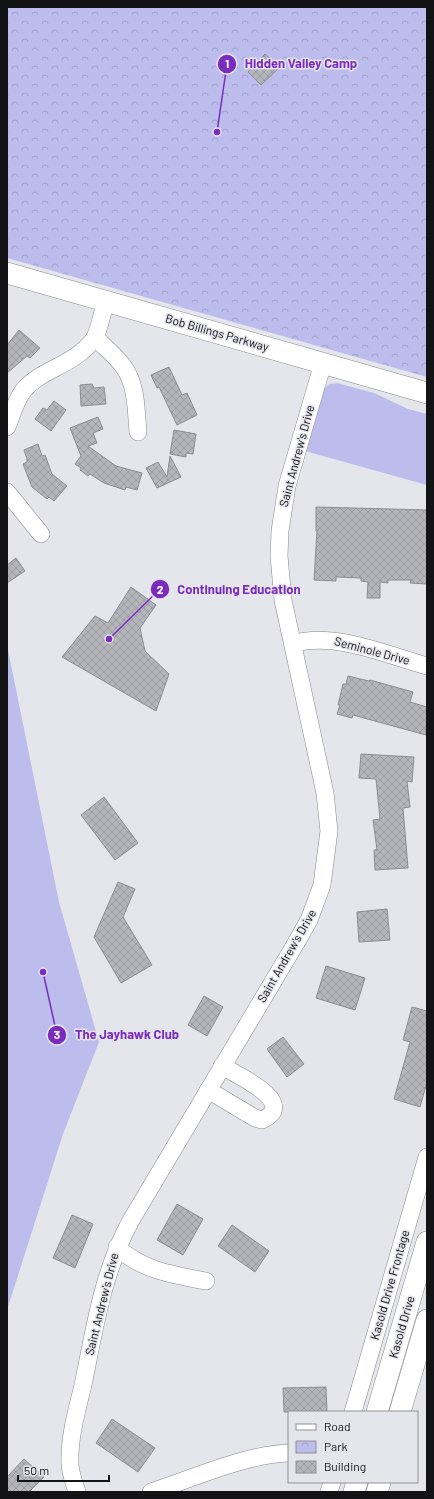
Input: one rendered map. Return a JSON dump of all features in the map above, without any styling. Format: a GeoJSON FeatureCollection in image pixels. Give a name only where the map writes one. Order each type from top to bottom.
{"type":"FeatureCollection","features":[{"type":"Feature","properties":{"kind":"main road","name":"Bob Billings Parkway"},"geometry":{"type":"LineString","coordinates":[[7,273],[427,393]]}},
{"type":"Feature","properties":{"kind":"main road","name":"Kasold Drive"},"geometry":{"type":"LineString","coordinates":[[377,1411],[427,1242]]}},
{"type":"Feature","properties":{"kind":"main road","name":"Kasold Drive"},"geometry":{"type":"LineString","coordinates":[[400,1411],[427,1320]]}},
{"type":"Feature","properties":{"kind":"street"},"geometry":{"type":"LineString","coordinates":[[7,427],[17,401],[24,390],[40,376],[69,362],[88,347],[95,337],[106,301]]}},
{"type":"Feature","properties":{"kind":"street"},"geometry":{"type":"LineString","coordinates":[[95,337],[124,366],[129,377],[132,386],[138,432]]}},
{"type":"Feature","properties":{"kind":"street","name":"Saint Andrew's Drive"},"geometry":{"type":"LineString","coordinates":[[77,1492],[70,1463],[71,1438],[100,1304],[110,1265],[117,1247],[130,1222],[309,920],[317,901],[326,868],[329,831],[325,793],[280,579],[280,531],[288,486],[323,363]]}},
{"type":"Feature","properties":{"kind":"street"},"geometry":{"type":"LineString","coordinates":[[7,492],[41,534]]}},
{"type":"Feature","properties":{"kind":"street","name":"Seminole Drive"},"geometry":{"type":"LineString","coordinates":[[293,644],[302,641],[330,640],[427,666]]}},
{"type":"Feature","properties":{"kind":"street"},"geometry":{"type":"LineString","coordinates":[[208,1090],[255,1118],[262,1120],[271,1113],[274,1103],[266,1092],[222,1066]]}},
{"type":"Feature","properties":{"kind":"street","name":"Kasold Drive Frontage"},"geometry":{"type":"LineString","coordinates":[[352,1411],[427,1157]]}},
{"type":"Feature","properties":{"kind":"street"},"geometry":{"type":"LineString","coordinates":[[117,1247],[126,1255],[142,1265],[178,1276],[206,1281]]}},
{"type":"Feature","properties":{"kind":"street"},"geometry":{"type":"LineString","coordinates":[[151,1492],[262,1456],[288,1454]]}},
{"type":"Feature","properties":{"kind":"green space"},"geometry":{"type":"Polygon","coordinates":[[[7,7],[427,7],[427,377],[7,258],[7,7]]]}},
{"type":"Feature","properties":{"kind":"green space"},"geometry":{"type":"Polygon","coordinates":[[[337,383],[374,393],[408,409],[427,414],[427,485],[305,451],[324,389],[329,384],[337,383]]]}},
{"type":"Feature","properties":{"kind":"green space"},"geometry":{"type":"Polygon","coordinates":[[[7,645],[59,902],[99,1042],[63,1134],[7,1310],[7,645]]]}},
{"type":"Feature","properties":{"kind":"building"},"geometry":{"type":"Polygon","coordinates":[[[265,54],[280,67],[261,85],[248,72],[265,54]]]}},
{"type":"Feature","properties":{"kind":"building"},"geometry":{"type":"Polygon","coordinates":[[[19,330],[40,348],[30,358],[27,356],[7,373],[7,345],[19,330]]]}},
{"type":"Feature","properties":{"kind":"building"},"geometry":{"type":"Polygon","coordinates":[[[169,367],[182,395],[187,393],[197,415],[177,425],[159,387],[157,388],[151,375],[169,367]]]}},
{"type":"Feature","properties":{"kind":"building"},"geometry":{"type":"Polygon","coordinates":[[[92,384],[94,388],[104,387],[106,404],[81,406],[80,385],[92,384]]]}},
{"type":"Feature","properties":{"kind":"building"},"geometry":{"type":"Polygon","coordinates":[[[54,401],[66,410],[51,431],[35,419],[43,408],[47,410],[54,401]]]}},
{"type":"Feature","properties":{"kind":"building"},"geometry":{"type":"Polygon","coordinates":[[[98,417],[103,429],[93,433],[97,443],[88,446],[116,466],[142,473],[137,490],[126,487],[125,490],[104,483],[90,474],[88,476],[75,464],[81,456],[70,428],[98,417]]]}},
{"type":"Feature","properties":{"kind":"building"},"geometry":{"type":"Polygon","coordinates":[[[174,430],[196,434],[193,454],[186,453],[186,457],[170,454],[174,430]]]}},
{"type":"Feature","properties":{"kind":"building"},"geometry":{"type":"Polygon","coordinates":[[[38,444],[42,456],[45,455],[52,474],[67,486],[54,501],[49,497],[47,499],[32,487],[23,464],[27,462],[24,450],[38,444]]]}},
{"type":"Feature","properties":{"kind":"building"},"geometry":{"type":"Polygon","coordinates":[[[170,456],[181,477],[157,488],[146,468],[158,462],[167,477],[170,456]]]}},
{"type":"Feature","properties":{"kind":"building"},"geometry":{"type":"Polygon","coordinates":[[[316,507],[427,510],[427,584],[410,583],[411,580],[388,580],[388,583],[380,582],[380,598],[367,598],[368,582],[361,581],[361,578],[336,577],[336,581],[314,580],[317,531],[316,507]]]}},
{"type":"Feature","properties":{"kind":"building"},"geometry":{"type":"Polygon","coordinates":[[[16,558],[25,571],[7,583],[7,565],[16,558]]]}},
{"type":"Feature","properties":{"kind":"building"},"geometry":{"type":"Polygon","coordinates":[[[131,587],[156,605],[140,628],[145,651],[169,674],[156,711],[62,657],[95,616],[108,623],[131,587]]]}},
{"type":"Feature","properties":{"kind":"building"},"geometry":{"type":"Polygon","coordinates":[[[348,676],[370,680],[413,692],[410,702],[427,707],[426,735],[353,715],[352,718],[337,714],[343,684],[346,684],[348,676]]]}},
{"type":"Feature","properties":{"kind":"building"},"geometry":{"type":"Polygon","coordinates":[[[361,754],[414,757],[412,782],[407,781],[410,807],[403,808],[408,868],[375,870],[374,850],[377,850],[373,820],[380,819],[376,779],[359,778],[361,754]]]}},
{"type":"Feature","properties":{"kind":"building"},"geometry":{"type":"Polygon","coordinates":[[[104,797],[138,843],[115,860],[81,815],[104,797]]]}},
{"type":"Feature","properties":{"kind":"building"},"geometry":{"type":"Polygon","coordinates":[[[118,882],[135,889],[123,917],[152,965],[121,983],[94,937],[118,882]]]}},
{"type":"Feature","properties":{"kind":"building"},"geometry":{"type":"Polygon","coordinates":[[[387,909],[390,940],[359,942],[357,912],[387,909]]]}},
{"type":"Feature","properties":{"kind":"building"},"geometry":{"type":"Polygon","coordinates":[[[326,966],[365,978],[355,1010],[316,998],[326,966]]]}},
{"type":"Feature","properties":{"kind":"building"},"geometry":{"type":"Polygon","coordinates":[[[204,996],[223,1007],[207,1036],[188,1025],[204,996]]]}},
{"type":"Feature","properties":{"kind":"building"},"geometry":{"type":"Polygon","coordinates":[[[412,1007],[427,1011],[427,1082],[420,1107],[394,1099],[410,1042],[403,1040],[412,1007]]]}},
{"type":"Feature","properties":{"kind":"building"},"geometry":{"type":"Polygon","coordinates":[[[283,1037],[304,1064],[287,1077],[267,1049],[283,1037]]]}},
{"type":"Feature","properties":{"kind":"building"},"geometry":{"type":"Polygon","coordinates":[[[177,1204],[203,1219],[183,1255],[157,1240],[177,1204]]]}},
{"type":"Feature","properties":{"kind":"building"},"geometry":{"type":"Polygon","coordinates":[[[72,1215],[93,1224],[75,1268],[53,1258],[72,1215]]]}},
{"type":"Feature","properties":{"kind":"building"},"geometry":{"type":"Polygon","coordinates":[[[232,1225],[269,1251],[255,1272],[218,1246],[232,1225]]]}},
{"type":"Feature","properties":{"kind":"building"},"geometry":{"type":"Polygon","coordinates":[[[326,1387],[327,1411],[284,1412],[283,1388],[326,1387]]]}},
{"type":"Feature","properties":{"kind":"building"},"geometry":{"type":"Polygon","coordinates":[[[112,1419],[155,1448],[138,1472],[96,1443],[112,1419]]]}},
{"type":"Feature","properties":{"kind":"building"},"geometry":{"type":"Polygon","coordinates":[[[24,1459],[44,1477],[29,1492],[7,1492],[7,1477],[24,1459]]]}},
{"type":"Feature","properties":{"kind":"place","name":"Hidden Valley Camp"},"geometry":{"type":"Point","coordinates":[217,132]}},
{"type":"Feature","properties":{"kind":"place","name":"Continuing Education"},"geometry":{"type":"Point","coordinates":[109,639]}},
{"type":"Feature","properties":{"kind":"place","name":"The Jayhawk Club"},"geometry":{"type":"Point","coordinates":[43,972]}}]}
